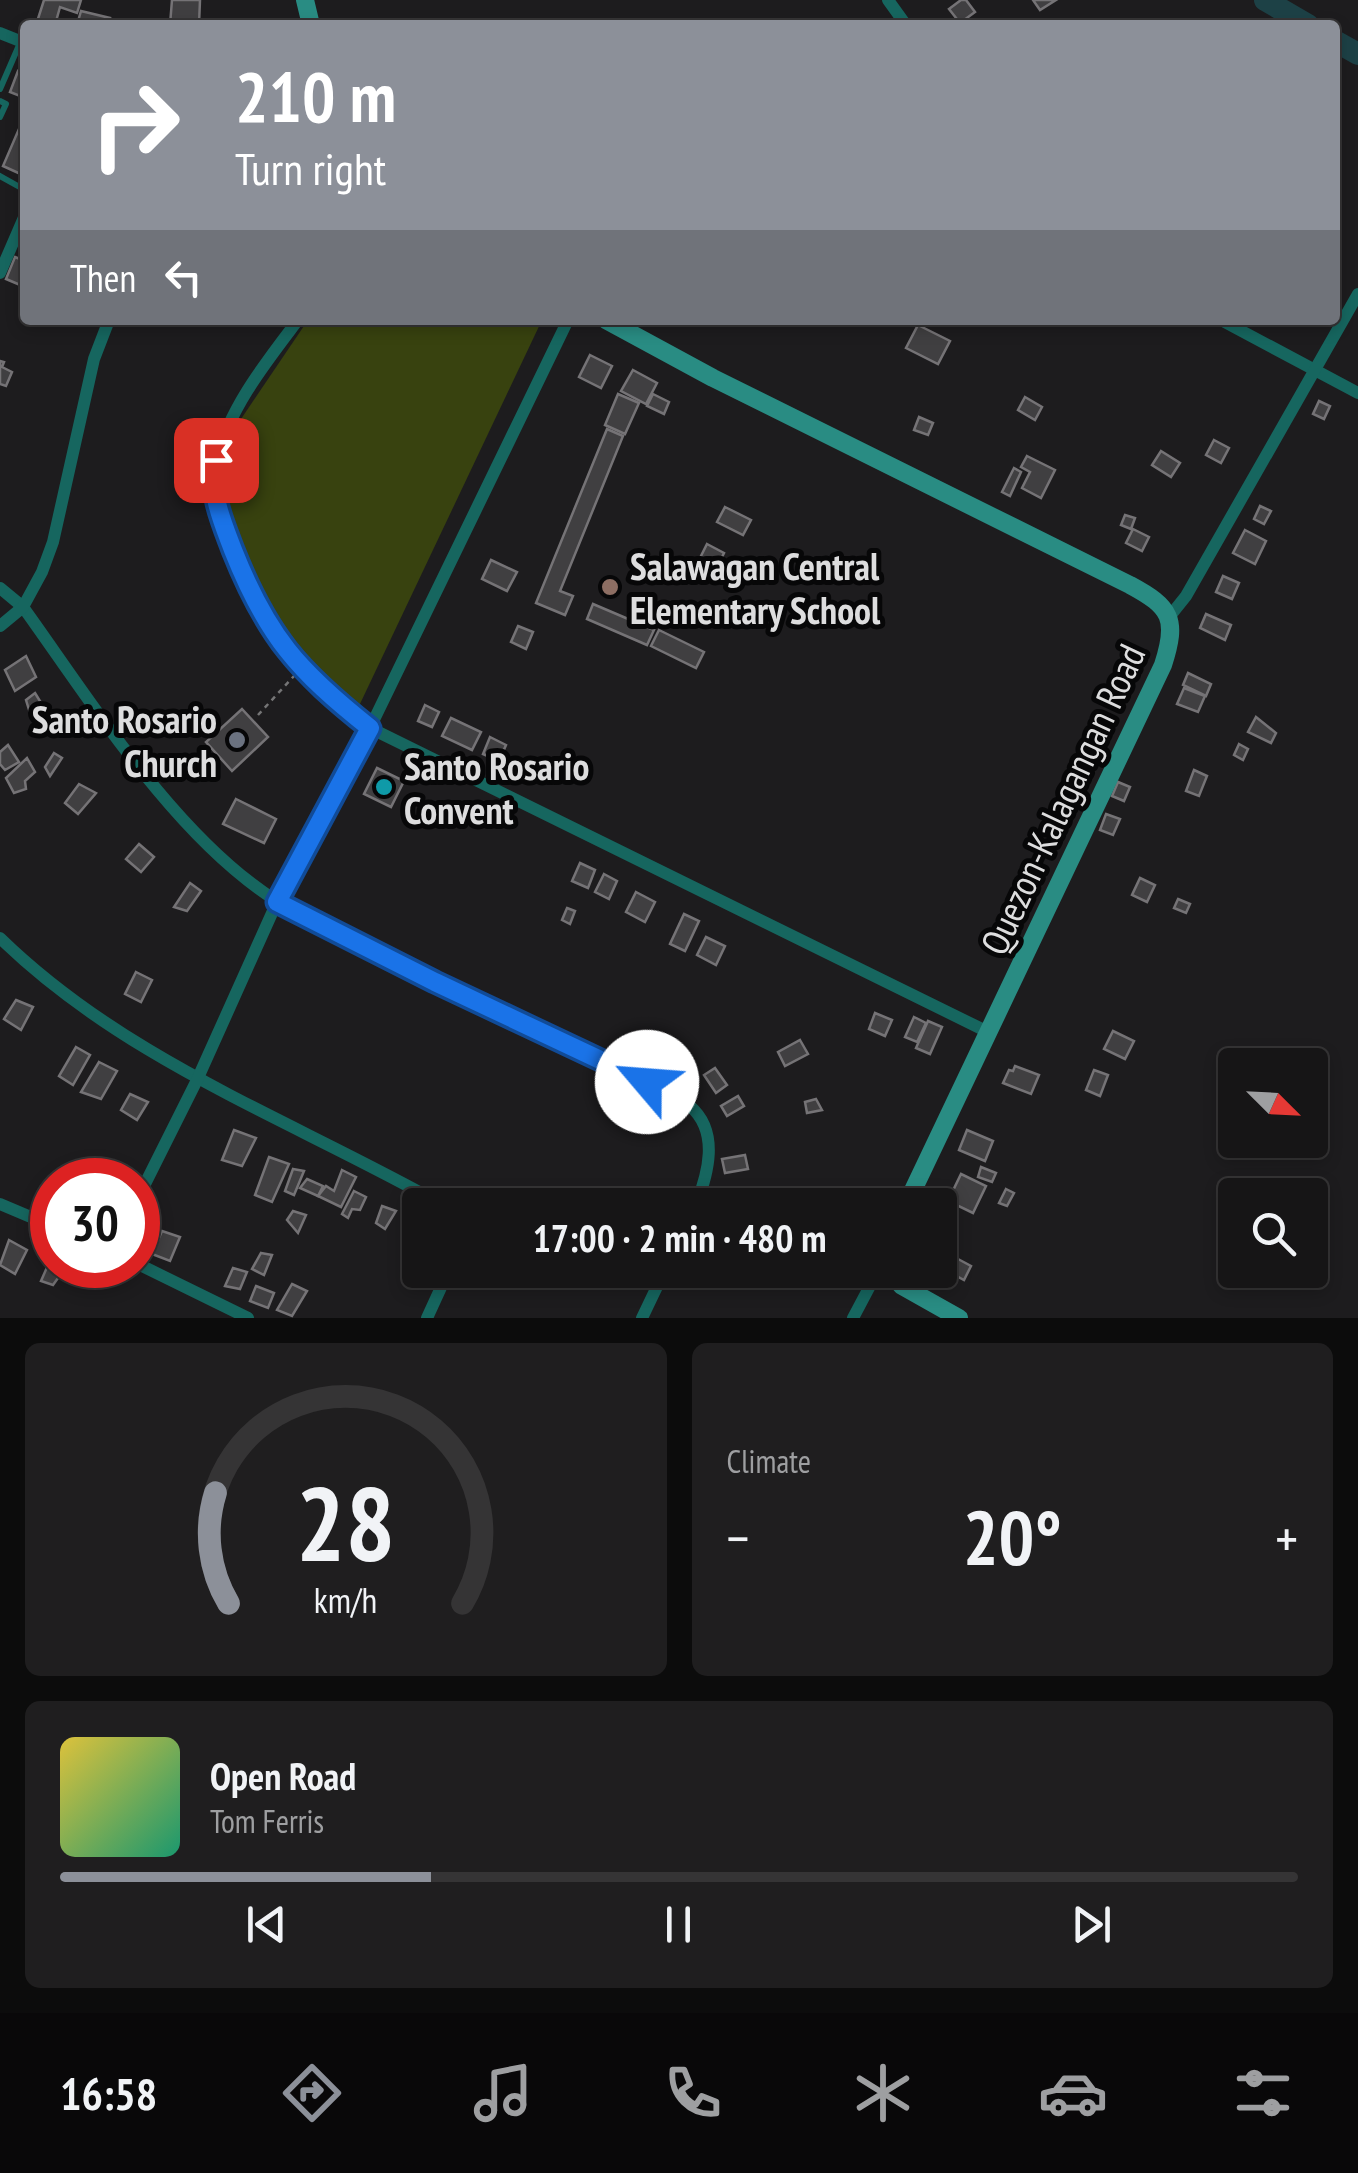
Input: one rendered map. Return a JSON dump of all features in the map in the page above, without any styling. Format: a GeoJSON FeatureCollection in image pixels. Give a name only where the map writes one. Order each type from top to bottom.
{"type":"FeatureCollection","features":[{"type":"Feature","properties":{"kind":"main road","name":"Quezon-Kalagangan Road"},"geometry":{"type":"LineString","coordinates":[[615,325],[1130,585],[1163,605],[1170,616],[1170,644],[1163,665],[914,1188]]}},
{"type":"Feature","properties":{"kind":"main road"},"geometry":{"type":"LineString","coordinates":[[907,1288],[960,1318]]}},
{"type":"Feature","properties":{"kind":"street"},"geometry":{"type":"LineString","coordinates":[[0,273],[20,227]]}},
{"type":"Feature","properties":{"kind":"street"},"geometry":{"type":"LineString","coordinates":[[1170,616],[1194,583],[1358,294]]}},
{"type":"Feature","properties":{"kind":"street"},"geometry":{"type":"LineString","coordinates":[[0,626],[23,607],[53,542],[94,359],[107,325]]}},
{"type":"Feature","properties":{"kind":"street"},"geometry":{"type":"LineString","coordinates":[[295,325],[234,415],[222,442],[213,480],[218,511],[251,595],[270,630],[302,668],[370,728],[988,1032]]}},
{"type":"Feature","properties":{"kind":"street"},"geometry":{"type":"LineString","coordinates":[[158,1158],[277,902],[370,728],[566,325]]}},
{"type":"Feature","properties":{"kind":"street"},"geometry":{"type":"LineString","coordinates":[[1230,325],[1358,393]]}},
{"type":"Feature","properties":{"kind":"street"},"geometry":{"type":"LineString","coordinates":[[0,588],[23,607],[192,828],[249,882],[277,902],[435,982],[595,1055],[693,1108],[706,1128],[710,1151],[703,1188]]}},
{"type":"Feature","properties":{"kind":"street"},"geometry":{"type":"LineString","coordinates":[[0,938],[64,995],[197,1080],[410,1188]]}},
{"type":"Feature","properties":{"kind":"street"},"geometry":{"type":"LineString","coordinates":[[0,1204],[30,1217]]}},
{"type":"Feature","properties":{"kind":"street"},"geometry":{"type":"LineString","coordinates":[[160,1275],[248,1318]]}},
{"type":"Feature","properties":{"kind":"street"},"geometry":{"type":"LineString","coordinates":[[427,1318],[441,1288]]}},
{"type":"Feature","properties":{"kind":"street"},"geometry":{"type":"LineString","coordinates":[[642,1318],[656,1288]]}},
{"type":"Feature","properties":{"kind":"street"},"geometry":{"type":"LineString","coordinates":[[854,1318],[869,1288]]}},
{"type":"Feature","properties":{"kind":"lane"},"geometry":{"type":"LineString","coordinates":[[0,89],[20,48]]}},
{"type":"Feature","properties":{"kind":"lane"},"geometry":{"type":"LineString","coordinates":[[0,102],[6,104],[0,117]]}},
{"type":"Feature","properties":{"kind":"path"},"geometry":{"type":"LineString","coordinates":[[258,714],[302,668]]}},
{"type":"Feature","properties":{"kind":"green space"},"geometry":{"type":"Polygon","coordinates":[[[305,325],[540,325],[359,706],[339,694],[284,637],[232,524],[222,484],[227,454],[239,422],[305,325]]]}},
{"type":"Feature","properties":{"kind":"building"},"geometry":{"type":"Polygon","coordinates":[[[44,0],[81,0],[77,13],[60,7],[56,20],[38,20],[44,0]]]}},
{"type":"Feature","properties":{"kind":"building"},"geometry":{"type":"Polygon","coordinates":[[[172,0],[200,0],[199,20],[170,20],[172,0]]]}},
{"type":"Feature","properties":{"kind":"building"},"geometry":{"type":"Polygon","coordinates":[[[966,0],[975,12],[958,20],[949,9],[966,0]]]}},
{"type":"Feature","properties":{"kind":"building"},"geometry":{"type":"Polygon","coordinates":[[[1033,0],[1056,0],[1040,10],[1033,0]]]}},
{"type":"Feature","properties":{"kind":"building"},"geometry":{"type":"Polygon","coordinates":[[[81,11],[110,18],[109,20],[78,20],[81,11]]]}},
{"type":"Feature","properties":{"kind":"building"},"geometry":{"type":"Polygon","coordinates":[[[18,71],[20,72],[20,96],[10,92],[18,71]]]}},
{"type":"Feature","properties":{"kind":"building"},"geometry":{"type":"Polygon","coordinates":[[[20,127],[20,174],[3,166],[20,127]]]}},
{"type":"Feature","properties":{"kind":"building"},"geometry":{"type":"Polygon","coordinates":[[[15,257],[20,259],[20,285],[6,279],[15,257]]]}},
{"type":"Feature","properties":{"kind":"building"},"geometry":{"type":"Polygon","coordinates":[[[918,325],[950,341],[938,364],[906,348],[918,325]]]}},
{"type":"Feature","properties":{"kind":"building"},"geometry":{"type":"Polygon","coordinates":[[[590,355],[612,366],[601,388],[579,377],[590,355]]]}},
{"type":"Feature","properties":{"kind":"building"},"geometry":{"type":"Polygon","coordinates":[[[0,361],[4,362],[2,367],[12,372],[6,386],[0,384],[0,361]]]}},
{"type":"Feature","properties":{"kind":"building"},"geometry":{"type":"Polygon","coordinates":[[[633,370],[657,383],[646,404],[621,391],[633,370]]]}},
{"type":"Feature","properties":{"kind":"building"},"geometry":{"type":"Polygon","coordinates":[[[618,394],[639,403],[625,434],[605,425],[618,394]]]}},
{"type":"Feature","properties":{"kind":"building"},"geometry":{"type":"Polygon","coordinates":[[[653,394],[669,402],[664,414],[647,406],[653,394]]]}},
{"type":"Feature","properties":{"kind":"building"},"geometry":{"type":"Polygon","coordinates":[[[1025,397],[1042,407],[1035,420],[1018,410],[1025,397]]]}},
{"type":"Feature","properties":{"kind":"building"},"geometry":{"type":"Polygon","coordinates":[[[1319,401],[1330,406],[1324,419],[1313,414],[1319,401]]]}},
{"type":"Feature","properties":{"kind":"building"},"geometry":{"type":"Polygon","coordinates":[[[919,417],[933,423],[928,435],[914,430],[919,417]]]}},
{"type":"Feature","properties":{"kind":"building"},"geometry":{"type":"Polygon","coordinates":[[[607,429],[623,436],[560,591],[573,596],[565,615],[536,603],[607,429]]]}},
{"type":"Feature","properties":{"kind":"building"},"geometry":{"type":"Polygon","coordinates":[[[1214,440],[1229,448],[1221,463],[1206,455],[1214,440]]]}},
{"type":"Feature","properties":{"kind":"building"},"geometry":{"type":"Polygon","coordinates":[[[1161,451],[1180,463],[1171,477],[1152,465],[1161,451]]]}},
{"type":"Feature","properties":{"kind":"building"},"geometry":{"type":"Polygon","coordinates":[[[1027,456],[1055,470],[1041,498],[1022,488],[1030,472],[1021,467],[1027,456]]]}},
{"type":"Feature","properties":{"kind":"building"},"geometry":{"type":"Polygon","coordinates":[[[1014,468],[1021,472],[1010,496],[1002,492],[1014,468]]]}},
{"type":"Feature","properties":{"kind":"building"},"geometry":{"type":"Polygon","coordinates":[[[1260,506],[1271,511],[1264,524],[1254,519],[1260,506]]]}},
{"type":"Feature","properties":{"kind":"building"},"geometry":{"type":"Polygon","coordinates":[[[725,507],[751,520],[743,535],[717,522],[725,507]]]}},
{"type":"Feature","properties":{"kind":"building"},"geometry":{"type":"Polygon","coordinates":[[[1125,515],[1135,518],[1131,529],[1121,525],[1125,515]]]}},
{"type":"Feature","properties":{"kind":"building"},"geometry":{"type":"Polygon","coordinates":[[[1133,529],[1149,537],[1142,551],[1126,543],[1133,529]]]}},
{"type":"Feature","properties":{"kind":"building"},"geometry":{"type":"Polygon","coordinates":[[[1245,530],[1266,541],[1255,564],[1233,553],[1245,530]]]}},
{"type":"Feature","properties":{"kind":"building"},"geometry":{"type":"Polygon","coordinates":[[[707,544],[724,553],[714,573],[697,564],[707,544]]]}},
{"type":"Feature","properties":{"kind":"building"},"geometry":{"type":"Polygon","coordinates":[[[491,560],[517,572],[507,591],[482,579],[491,560]]]}},
{"type":"Feature","properties":{"kind":"building"},"geometry":{"type":"Polygon","coordinates":[[[1223,576],[1239,583],[1232,599],[1216,592],[1223,576]]]}},
{"type":"Feature","properties":{"kind":"building"},"geometry":{"type":"Polygon","coordinates":[[[593,604],[654,630],[647,645],[587,619],[593,604]]]}},
{"type":"Feature","properties":{"kind":"building"},"geometry":{"type":"Polygon","coordinates":[[[1206,614],[1231,625],[1225,640],[1200,628],[1206,614]]]}},
{"type":"Feature","properties":{"kind":"building"},"geometry":{"type":"Polygon","coordinates":[[[518,626],[533,632],[526,649],[511,642],[518,626]]]}},
{"type":"Feature","properties":{"kind":"building"},"geometry":{"type":"Polygon","coordinates":[[[659,630],[704,652],[696,668],[651,646],[659,630]]]}},
{"type":"Feature","properties":{"kind":"building"},"geometry":{"type":"Polygon","coordinates":[[[26,656],[36,677],[15,691],[5,670],[26,656]]]}},
{"type":"Feature","properties":{"kind":"building"},"geometry":{"type":"Polygon","coordinates":[[[1188,673],[1211,684],[1206,696],[1183,685],[1188,673]]]}},
{"type":"Feature","properties":{"kind":"building"},"geometry":{"type":"Polygon","coordinates":[[[1184,688],[1205,696],[1198,712],[1177,704],[1184,688]]]}},
{"type":"Feature","properties":{"kind":"building"},"geometry":{"type":"Polygon","coordinates":[[[35,693],[43,706],[30,713],[26,700],[35,693]]]}},
{"type":"Feature","properties":{"kind":"building"},"geometry":{"type":"Polygon","coordinates":[[[425,705],[439,712],[432,727],[418,721],[425,705]]]}},
{"type":"Feature","properties":{"kind":"building","name":"Santo Rosario Church"},"geometry":{"type":"Polygon","coordinates":[[[242,709],[268,737],[232,771],[206,742],[242,709]]]}},
{"type":"Feature","properties":{"kind":"building"},"geometry":{"type":"Polygon","coordinates":[[[1256,717],[1276,733],[1271,743],[1248,732],[1256,717]]]}},
{"type":"Feature","properties":{"kind":"building"},"geometry":{"type":"Polygon","coordinates":[[[451,718],[481,732],[472,750],[442,736],[451,718]]]}},
{"type":"Feature","properties":{"kind":"building"},"geometry":{"type":"Polygon","coordinates":[[[490,737],[506,745],[499,761],[483,754],[490,737]]]}},
{"type":"Feature","properties":{"kind":"building"},"geometry":{"type":"Polygon","coordinates":[[[1239,744],[1248,749],[1243,760],[1234,755],[1239,744]]]}},
{"type":"Feature","properties":{"kind":"building"},"geometry":{"type":"Polygon","coordinates":[[[8,745],[19,762],[5,770],[0,764],[0,752],[8,745]]]}},
{"type":"Feature","properties":{"kind":"building"},"geometry":{"type":"Polygon","coordinates":[[[54,753],[62,758],[50,776],[45,767],[54,753]]]}},
{"type":"Feature","properties":{"kind":"building"},"geometry":{"type":"Polygon","coordinates":[[[27,758],[35,772],[25,781],[26,789],[14,793],[6,778],[27,758]]]}},
{"type":"Feature","properties":{"kind":"building","name":"Santo Rosario Convent"},"geometry":{"type":"Polygon","coordinates":[[[377,768],[404,781],[391,807],[364,794],[377,768]]]}},
{"type":"Feature","properties":{"kind":"building"},"geometry":{"type":"Polygon","coordinates":[[[1194,770],[1207,776],[1199,796],[1186,791],[1194,770]]]}},
{"type":"Feature","properties":{"kind":"building"},"geometry":{"type":"Polygon","coordinates":[[[1118,782],[1130,787],[1124,801],[1112,796],[1118,782]]]}},
{"type":"Feature","properties":{"kind":"building"},"geometry":{"type":"Polygon","coordinates":[[[79,784],[96,793],[78,814],[65,803],[79,784]]]}},
{"type":"Feature","properties":{"kind":"building"},"geometry":{"type":"Polygon","coordinates":[[[236,799],[276,819],[264,843],[223,824],[236,799]]]}},
{"type":"Feature","properties":{"kind":"building"},"geometry":{"type":"Polygon","coordinates":[[[476,804],[499,816],[494,826],[471,814],[476,804]]]}},
{"type":"Feature","properties":{"kind":"building"},"geometry":{"type":"Polygon","coordinates":[[[1106,814],[1120,819],[1113,835],[1100,830],[1106,814]]]}},
{"type":"Feature","properties":{"kind":"building"},"geometry":{"type":"Polygon","coordinates":[[[139,844],[154,857],[141,872],[126,859],[139,844]]]}},
{"type":"Feature","properties":{"kind":"building"},"geometry":{"type":"Polygon","coordinates":[[[580,863],[595,870],[588,888],[572,881],[580,863]]]}},
{"type":"Feature","properties":{"kind":"building"},"geometry":{"type":"Polygon","coordinates":[[[604,874],[617,881],[609,899],[595,892],[604,874]]]}},
{"type":"Feature","properties":{"kind":"building"},"geometry":{"type":"Polygon","coordinates":[[[1140,878],[1155,885],[1147,902],[1132,895],[1140,878]]]}},
{"type":"Feature","properties":{"kind":"building"},"geometry":{"type":"Polygon","coordinates":[[[190,883],[201,891],[187,911],[174,907],[190,883]]]}},
{"type":"Feature","properties":{"kind":"building"},"geometry":{"type":"Polygon","coordinates":[[[636,892],[655,902],[645,922],[626,912],[636,892]]]}},
{"type":"Feature","properties":{"kind":"building"},"geometry":{"type":"Polygon","coordinates":[[[1178,899],[1190,904],[1186,913],[1174,908],[1178,899]]]}},
{"type":"Feature","properties":{"kind":"building"},"geometry":{"type":"Polygon","coordinates":[[[567,908],[575,911],[570,924],[562,920],[567,908]]]}},
{"type":"Feature","properties":{"kind":"building"},"geometry":{"type":"Polygon","coordinates":[[[684,914],[699,921],[685,951],[670,944],[684,914]]]}},
{"type":"Feature","properties":{"kind":"building"},"geometry":{"type":"Polygon","coordinates":[[[706,937],[725,946],[716,965],[697,955],[706,937]]]}},
{"type":"Feature","properties":{"kind":"building"},"geometry":{"type":"Polygon","coordinates":[[[136,972],[152,980],[141,1002],[125,994],[136,972]]]}},
{"type":"Feature","properties":{"kind":"building"},"geometry":{"type":"Polygon","coordinates":[[[16,1000],[33,1007],[21,1030],[4,1019],[16,1000]]]}},
{"type":"Feature","properties":{"kind":"building"},"geometry":{"type":"Polygon","coordinates":[[[875,1013],[892,1020],[885,1036],[869,1029],[875,1013]]]}},
{"type":"Feature","properties":{"kind":"building"},"geometry":{"type":"Polygon","coordinates":[[[914,1017],[926,1023],[917,1042],[905,1037],[914,1017]]]}},
{"type":"Feature","properties":{"kind":"building"},"geometry":{"type":"Polygon","coordinates":[[[928,1021],[942,1027],[930,1054],[916,1048],[928,1021]]]}},
{"type":"Feature","properties":{"kind":"building"},"geometry":{"type":"Polygon","coordinates":[[[1113,1031],[1134,1041],[1125,1059],[1104,1049],[1113,1031]]]}},
{"type":"Feature","properties":{"kind":"building"},"geometry":{"type":"Polygon","coordinates":[[[800,1040],[808,1054],[785,1066],[778,1052],[800,1040]]]}},
{"type":"Feature","properties":{"kind":"building"},"geometry":{"type":"Polygon","coordinates":[[[76,1047],[90,1055],[73,1085],[59,1076],[76,1047]]]}},
{"type":"Feature","properties":{"kind":"building"},"geometry":{"type":"Polygon","coordinates":[[[99,1062],[117,1071],[101,1099],[81,1092],[99,1062]]]}},
{"type":"Feature","properties":{"kind":"building"},"geometry":{"type":"Polygon","coordinates":[[[1015,1066],[1039,1075],[1031,1094],[1003,1083],[1015,1066]]]}},
{"type":"Feature","properties":{"kind":"building"},"geometry":{"type":"Polygon","coordinates":[[[715,1068],[727,1085],[716,1093],[704,1075],[715,1068]]]}},
{"type":"Feature","properties":{"kind":"building"},"geometry":{"type":"Polygon","coordinates":[[[1094,1070],[1108,1075],[1100,1096],[1086,1090],[1094,1070]]]}},
{"type":"Feature","properties":{"kind":"building"},"geometry":{"type":"Polygon","coordinates":[[[130,1094],[148,1102],[137,1120],[121,1110],[130,1094]]]}},
{"type":"Feature","properties":{"kind":"building"},"geometry":{"type":"Polygon","coordinates":[[[738,1096],[744,1106],[727,1116],[721,1106],[738,1096]]]}},
{"type":"Feature","properties":{"kind":"building"},"geometry":{"type":"Polygon","coordinates":[[[816,1099],[822,1110],[807,1113],[805,1102],[816,1099]]]}},
{"type":"Feature","properties":{"kind":"building"},"geometry":{"type":"Polygon","coordinates":[[[234,1130],[256,1138],[242,1166],[222,1160],[234,1130]]]}},
{"type":"Feature","properties":{"kind":"building"},"geometry":{"type":"Polygon","coordinates":[[[967,1130],[993,1141],[985,1161],[959,1150],[967,1130]]]}},
{"type":"Feature","properties":{"kind":"building"},"geometry":{"type":"Polygon","coordinates":[[[745,1155],[748,1169],[725,1173],[722,1159],[745,1155]]]}},
{"type":"Feature","properties":{"kind":"building"},"geometry":{"type":"Polygon","coordinates":[[[269,1157],[289,1164],[272,1202],[255,1195],[269,1157]]]}},
{"type":"Feature","properties":{"kind":"building"},"geometry":{"type":"Polygon","coordinates":[[[981,1167],[996,1173],[992,1182],[978,1177],[981,1167]]]}},
{"type":"Feature","properties":{"kind":"building"},"geometry":{"type":"Polygon","coordinates":[[[293,1169],[304,1171],[294,1195],[285,1191],[293,1169]]]}},
{"type":"Feature","properties":{"kind":"building"},"geometry":{"type":"Polygon","coordinates":[[[342,1170],[356,1177],[341,1207],[318,1196],[326,1186],[334,1191],[342,1170]]]}},
{"type":"Feature","properties":{"kind":"building"},"geometry":{"type":"Polygon","coordinates":[[[961,1174],[986,1186],[973,1213],[957,1205],[954,1188],[961,1174]]]}},
{"type":"Feature","properties":{"kind":"building"},"geometry":{"type":"Polygon","coordinates":[[[307,1179],[323,1186],[318,1196],[300,1188],[307,1179]]]}},
{"type":"Feature","properties":{"kind":"building"},"geometry":{"type":"Polygon","coordinates":[[[1006,1189],[1014,1193],[1007,1206],[999,1203],[1006,1189]]]}},
{"type":"Feature","properties":{"kind":"building"},"geometry":{"type":"Polygon","coordinates":[[[354,1191],[366,1197],[360,1210],[352,1209],[348,1218],[342,1214],[354,1191]]]}},
{"type":"Feature","properties":{"kind":"building"},"geometry":{"type":"Polygon","coordinates":[[[382,1206],[396,1211],[385,1229],[376,1223],[382,1206]]]}},
{"type":"Feature","properties":{"kind":"building"},"geometry":{"type":"Polygon","coordinates":[[[293,1211],[306,1215],[298,1233],[287,1220],[293,1211]]]}},
{"type":"Feature","properties":{"kind":"building"},"geometry":{"type":"Polygon","coordinates":[[[162,1231],[180,1237],[170,1261],[160,1257],[162,1231]]]}},
{"type":"Feature","properties":{"kind":"building"},"geometry":{"type":"Polygon","coordinates":[[[9,1240],[27,1250],[15,1274],[0,1265],[9,1240]]]}},
{"type":"Feature","properties":{"kind":"building"},"geometry":{"type":"Polygon","coordinates":[[[261,1253],[272,1255],[264,1275],[252,1269],[261,1253]]]}},
{"type":"Feature","properties":{"kind":"building"},"geometry":{"type":"Polygon","coordinates":[[[957,1261],[971,1266],[964,1280],[957,1276],[957,1261]]]}},
{"type":"Feature","properties":{"kind":"building"},"geometry":{"type":"Polygon","coordinates":[[[233,1268],[247,1272],[240,1289],[225,1286],[233,1268]]]}},
{"type":"Feature","properties":{"kind":"building"},"geometry":{"type":"Polygon","coordinates":[[[292,1284],[307,1291],[292,1316],[277,1310],[292,1284]]]}},
{"type":"Feature","properties":{"kind":"building"},"geometry":{"type":"Polygon","coordinates":[[[256,1286],[274,1293],[268,1308],[250,1301],[256,1286]]]}},
{"type":"Feature","properties":{"kind":"waterway"},"geometry":{"type":"LineString","coordinates":[[1265,0],[1299,20]]}},
{"type":"Feature","properties":{"kind":"waterway"},"geometry":{"type":"LineString","coordinates":[[1340,44],[1358,54]]}},
{"type":"Feature","properties":{"kind":"place","name":"Salawagan Central Elementary School"},"geometry":{"type":"Point","coordinates":[610,587]}},
{"type":"Feature","properties":{"kind":"place","name":"Santo Rosario Church"},"geometry":{"type":"Point","coordinates":[237,740]}},
{"type":"Feature","properties":{"kind":"place","name":"Santo Rosario Convent"},"geometry":{"type":"Point","coordinates":[384,787]}},
{"type":"Feature","properties":{"kind":"route"},"geometry":{"type":"LineString","coordinates":[[216,460],[213,480],[218,511],[251,595],[270,630],[318,685],[370,728],[277,902],[647,1082]]}}]}
